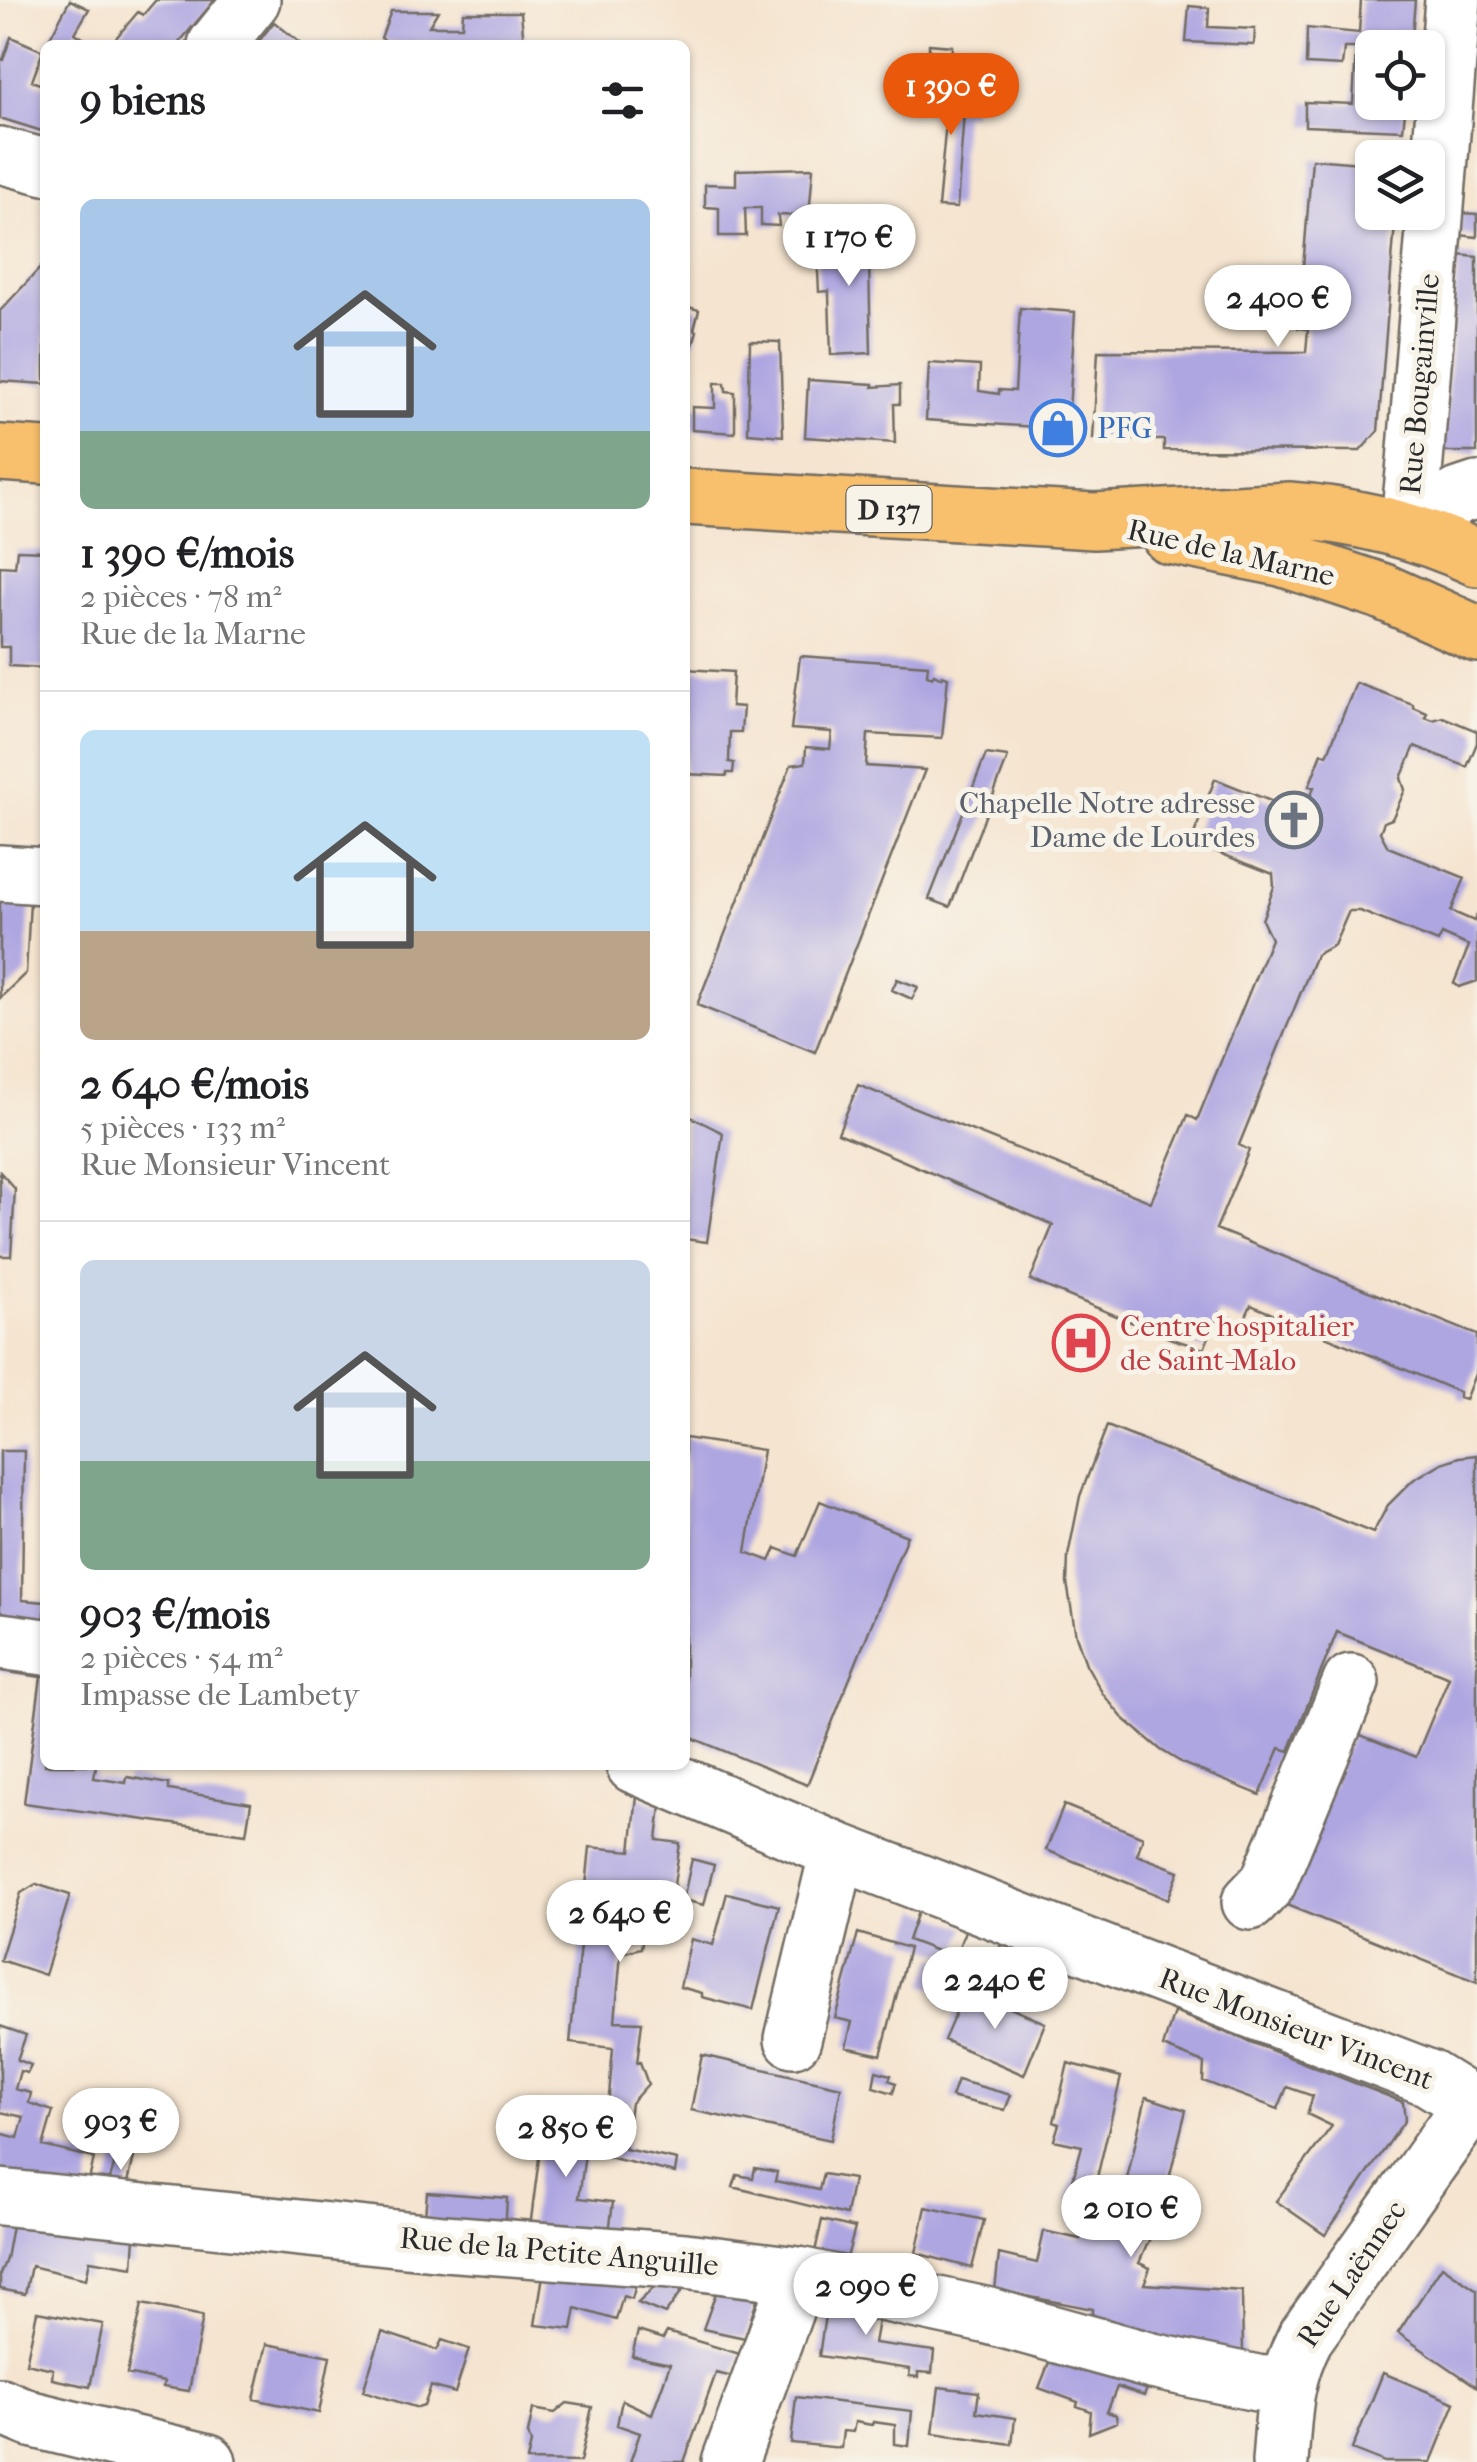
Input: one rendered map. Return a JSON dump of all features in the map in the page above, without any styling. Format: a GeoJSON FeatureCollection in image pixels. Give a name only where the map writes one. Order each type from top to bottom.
{"type":"FeatureCollection","features":[{"type":"Feature","properties":{"kind":"main road"},"geometry":{"type":"LineString","coordinates":[[0,453],[40,456]]}},
{"type":"Feature","properties":{"kind":"main road","name":"Rue de la Marne"},"geometry":{"type":"LineString","coordinates":[[690,497],[1094,521],[1289,510],[1337,514],[1404,529],[1477,558]]}},
{"type":"Feature","properties":{"kind":"main road","name":"Rue de la Marne"},"geometry":{"type":"LineString","coordinates":[[1094,521],[1281,558],[1474,625]]}},
{"type":"Feature","properties":{"kind":"main road"},"geometry":{"type":"LineString","coordinates":[[1381,590],[1404,529]]}},
{"type":"Feature","properties":{"kind":"street"},"geometry":{"type":"LineString","coordinates":[[220,40],[252,0]]}},
{"type":"Feature","properties":{"kind":"street","name":"Rue Bougainville"},"geometry":{"type":"LineString","coordinates":[[1404,529],[1415,462],[1453,0]]}},
{"type":"Feature","properties":{"kind":"street"},"geometry":{"type":"LineString","coordinates":[[0,155],[40,167]]}},
{"type":"Feature","properties":{"kind":"street"},"geometry":{"type":"LineString","coordinates":[[1404,529],[1459,496],[1477,490]]}},
{"type":"Feature","properties":{"kind":"street"},"geometry":{"type":"LineString","coordinates":[[0,873],[40,876]]}},
{"type":"Feature","properties":{"kind":"street"},"geometry":{"type":"LineString","coordinates":[[0,1641],[40,1646]]}},
{"type":"Feature","properties":{"kind":"street"},"geometry":{"type":"LineString","coordinates":[[1250,1902],[1268,1884],[1350,1682]]}},
{"type":"Feature","properties":{"kind":"street","name":"Rue Monsieur Vincent"},"geometry":{"type":"LineString","coordinates":[[646,1770],[838,1850],[1429,2078],[1471,2104]]}},
{"type":"Feature","properties":{"kind":"street"},"geometry":{"type":"LineString","coordinates":[[793,2039],[838,1850]]}},
{"type":"Feature","properties":{"kind":"street","name":"Rue Laënnec"},"geometry":{"type":"LineString","coordinates":[[1280,2462],[1286,2386],[1292,2362],[1471,2104]]}},
{"type":"Feature","properties":{"kind":"street","name":"Rue de la Petite Anguille"},"geometry":{"type":"LineString","coordinates":[[0,2196],[444,2243],[685,2260],[798,2275],[989,2316],[1152,2360],[1286,2386]]}},
{"type":"Feature","properties":{"kind":"street"},"geometry":{"type":"LineString","coordinates":[[730,2462],[798,2275]]}},
{"type":"Feature","properties":{"kind":"street"},"geometry":{"type":"LineString","coordinates":[[0,2406],[30,2419],[208,2462]]}},
{"type":"Feature","properties":{"kind":"building"},"geometry":{"type":"Polygon","coordinates":[[[70,0],[89,9],[75,33],[86,40],[49,40],[70,0]]]}},
{"type":"Feature","properties":{"kind":"building"},"geometry":{"type":"Polygon","coordinates":[[[156,0],[215,0],[181,40],[114,40],[138,12],[143,15],[156,0]]]}},
{"type":"Feature","properties":{"kind":"building"},"geometry":{"type":"Polygon","coordinates":[[[1361,0],[1415,0],[1412,30],[1359,30],[1361,0]]]}},
{"type":"Feature","properties":{"kind":"building"},"geometry":{"type":"Polygon","coordinates":[[[1189,6],[1209,8],[1208,27],[1255,29],[1254,45],[1186,42],[1189,6]]]}},
{"type":"Feature","properties":{"kind":"building"},"geometry":{"type":"Polygon","coordinates":[[[391,11],[438,11],[429,26],[462,26],[463,12],[521,12],[524,40],[384,40],[381,38],[391,11]]]}},
{"type":"Feature","properties":{"kind":"building"},"geometry":{"type":"Polygon","coordinates":[[[274,22],[297,40],[260,40],[274,22]]]}},
{"type":"Feature","properties":{"kind":"building"},"geometry":{"type":"Polygon","coordinates":[[[1307,28],[1355,33],[1355,48],[1344,48],[1342,66],[1306,64],[1307,28]]]}},
{"type":"Feature","properties":{"kind":"building"},"geometry":{"type":"Polygon","coordinates":[[[11,37],[40,50],[32,81],[40,84],[40,130],[0,118],[0,59],[3,60],[11,37]]]}},
{"type":"Feature","properties":{"kind":"building"},"geometry":{"type":"Polygon","coordinates":[[[929,44],[952,46],[951,58],[929,57],[929,44]]]}},
{"type":"Feature","properties":{"kind":"building"},"geometry":{"type":"Polygon","coordinates":[[[1355,67],[1355,120],[1404,120],[1403,130],[1305,126],[1305,102],[1353,104],[1355,67]]]}},
{"type":"Feature","properties":{"kind":"building"},"geometry":{"type":"Polygon","coordinates":[[[925,81],[949,83],[948,91],[974,92],[973,113],[964,113],[957,208],[938,207],[948,100],[924,98],[925,81]]]}},
{"type":"Feature","properties":{"kind":"building"},"geometry":{"type":"Polygon","coordinates":[[[1312,159],[1355,163],[1355,230],[1395,230],[1378,431],[1360,451],[1164,450],[1164,440],[1093,439],[1098,351],[1306,352],[1308,329],[1298,328],[1312,159]]]}},
{"type":"Feature","properties":{"kind":"building"},"geometry":{"type":"Polygon","coordinates":[[[813,168],[809,216],[778,215],[779,226],[761,225],[761,208],[745,208],[746,236],[719,236],[719,208],[705,207],[705,184],[736,185],[736,170],[813,168]]]}},
{"type":"Feature","properties":{"kind":"building"},"geometry":{"type":"Polygon","coordinates":[[[1461,213],[1477,214],[1477,237],[1459,235],[1461,213]]]}},
{"type":"Feature","properties":{"kind":"building"},"geometry":{"type":"Polygon","coordinates":[[[868,217],[871,353],[831,355],[829,291],[819,292],[817,253],[842,252],[842,218],[868,217]]]}},
{"type":"Feature","properties":{"kind":"building"},"geometry":{"type":"Polygon","coordinates":[[[1458,255],[1477,257],[1477,452],[1443,452],[1458,255]]]}},
{"type":"Feature","properties":{"kind":"building"},"geometry":{"type":"Polygon","coordinates":[[[40,268],[40,384],[0,381],[0,311],[40,268]]]}},
{"type":"Feature","properties":{"kind":"building"},"geometry":{"type":"Polygon","coordinates":[[[690,307],[699,310],[694,329],[697,331],[690,354],[690,307]]]}},
{"type":"Feature","properties":{"kind":"building"},"geometry":{"type":"Polygon","coordinates":[[[1020,308],[1075,312],[1068,429],[926,420],[929,363],[980,366],[979,391],[1015,391],[1020,308]]]}},
{"type":"Feature","properties":{"kind":"building"},"geometry":{"type":"Polygon","coordinates":[[[750,341],[780,342],[783,436],[748,433],[750,341]]]}},
{"type":"Feature","properties":{"kind":"building"},"geometry":{"type":"Polygon","coordinates":[[[808,380],[873,387],[900,385],[900,404],[894,404],[895,443],[805,437],[808,380]]]}},
{"type":"Feature","properties":{"kind":"building"},"geometry":{"type":"Polygon","coordinates":[[[715,383],[725,383],[726,391],[735,392],[735,433],[692,430],[692,407],[715,408],[715,383]]]}},
{"type":"Feature","properties":{"kind":"building"},"geometry":{"type":"Polygon","coordinates":[[[17,550],[40,551],[40,668],[9,666],[9,647],[0,647],[0,566],[15,567],[17,550]]]}},
{"type":"Feature","properties":{"kind":"building"},"geometry":{"type":"Polygon","coordinates":[[[800,656],[928,665],[927,675],[948,677],[942,738],[868,734],[866,766],[925,770],[815,1052],[697,1005],[791,765],[805,763],[806,747],[830,749],[832,732],[791,729],[800,656]]]}},
{"type":"Feature","properties":{"kind":"building"},"geometry":{"type":"Polygon","coordinates":[[[690,669],[733,672],[731,706],[743,707],[741,732],[730,732],[729,762],[734,763],[733,773],[690,774],[690,669]]]}},
{"type":"Feature","properties":{"kind":"building"},"geometry":{"type":"Polygon","coordinates":[[[1356,683],[1413,704],[1427,713],[1425,717],[1443,717],[1477,731],[1477,743],[1467,767],[1415,746],[1401,778],[1405,790],[1392,819],[1384,822],[1380,832],[1388,847],[1465,878],[1451,911],[1474,921],[1477,914],[1477,981],[1459,987],[1454,983],[1469,946],[1442,934],[1438,942],[1360,911],[1349,911],[1334,945],[1316,955],[1239,1145],[1249,1150],[1216,1229],[1477,1335],[1477,1369],[1465,1400],[1459,1398],[1459,1392],[1251,1305],[1243,1323],[1219,1313],[1204,1349],[1030,1280],[1053,1225],[838,1133],[858,1085],[1151,1202],[1188,1115],[1197,1120],[1271,939],[1262,920],[1274,887],[1273,874],[1191,842],[1215,779],[1296,811],[1307,805],[1314,787],[1309,786],[1322,753],[1327,755],[1356,683]]]}},
{"type":"Feature","properties":{"kind":"building"},"geometry":{"type":"Polygon","coordinates":[[[986,754],[1008,757],[950,907],[929,899],[986,754]]]}},
{"type":"Feature","properties":{"kind":"building"},"geometry":{"type":"Polygon","coordinates":[[[0,893],[30,902],[26,973],[0,998],[0,893]]]}},
{"type":"Feature","properties":{"kind":"building"},"geometry":{"type":"Polygon","coordinates":[[[897,979],[918,987],[912,999],[892,990],[897,979]]]}},
{"type":"Feature","properties":{"kind":"building"},"geometry":{"type":"Polygon","coordinates":[[[690,1116],[723,1133],[707,1242],[690,1240],[690,1116]]]}},
{"type":"Feature","properties":{"kind":"building"},"geometry":{"type":"Polygon","coordinates":[[[0,1172],[15,1189],[11,1256],[0,1256],[0,1172]]]}},
{"type":"Feature","properties":{"kind":"building"},"geometry":{"type":"Polygon","coordinates":[[[1107,1426],[1373,1533],[1388,1505],[1413,1480],[1442,1463],[1477,1455],[1477,1982],[1284,1904],[1353,1732],[1416,1757],[1449,1677],[1337,1632],[1289,1751],[1280,1748],[1260,1795],[1184,1764],[1161,1750],[1122,1717],[1103,1694],[1076,1636],[1067,1583],[1068,1556],[1080,1496],[1107,1426]]]}},
{"type":"Feature","properties":{"kind":"building"},"geometry":{"type":"Polygon","coordinates":[[[690,1439],[763,1450],[746,1552],[770,1561],[776,1548],[797,1556],[820,1501],[907,1536],[807,1785],[690,1737],[690,1439]]]}},
{"type":"Feature","properties":{"kind":"building"},"geometry":{"type":"Polygon","coordinates":[[[0,1451],[24,1451],[22,1600],[40,1602],[40,1636],[0,1632],[0,1451]]]}},
{"type":"Feature","properties":{"kind":"building"},"geometry":{"type":"Polygon","coordinates":[[[0,1655],[40,1661],[40,1677],[0,1671],[0,1655]]]}},
{"type":"Feature","properties":{"kind":"building"},"geometry":{"type":"Polygon","coordinates":[[[40,1684],[40,1770],[95,1770],[94,1778],[126,1783],[127,1777],[169,1784],[169,1790],[251,1803],[246,1834],[24,1803],[40,1684]]]}},
{"type":"Feature","properties":{"kind":"building"},"geometry":{"type":"Polygon","coordinates":[[[637,1796],[661,1806],[657,1840],[680,1843],[672,1899],[627,1895],[625,1914],[646,1917],[641,1948],[621,1953],[615,2021],[642,2022],[637,2063],[640,2062],[648,2084],[631,2103],[625,2149],[677,2160],[675,2173],[604,2156],[613,2048],[570,2043],[590,1847],[631,1851],[637,1796]]]}},
{"type":"Feature","properties":{"kind":"building"},"geometry":{"type":"Polygon","coordinates":[[[1064,1805],[1143,1837],[1137,1855],[1179,1871],[1168,1899],[1046,1850],[1064,1805]]]}},
{"type":"Feature","properties":{"kind":"building"},"geometry":{"type":"Polygon","coordinates":[[[692,1859],[714,1865],[704,1905],[683,1900],[692,1859]]]}},
{"type":"Feature","properties":{"kind":"building"},"geometry":{"type":"Polygon","coordinates":[[[36,1884],[70,1895],[45,1975],[0,1960],[21,1893],[36,1884]]]}},
{"type":"Feature","properties":{"kind":"building"},"geometry":{"type":"Polygon","coordinates":[[[727,1893],[779,1906],[753,2010],[680,1987],[691,1939],[713,1945],[727,1893]]]}},
{"type":"Feature","properties":{"kind":"building"},"geometry":{"type":"Polygon","coordinates":[[[919,1909],[966,1928],[955,1958],[908,1940],[919,1909]]]}},
{"type":"Feature","properties":{"kind":"building"},"geometry":{"type":"Polygon","coordinates":[[[858,1933],[909,1948],[881,2055],[846,2047],[852,2022],[835,2018],[858,1933]]]}},
{"type":"Feature","properties":{"kind":"building"},"geometry":{"type":"Polygon","coordinates":[[[1002,1943],[1068,1969],[1058,1994],[991,1967],[1002,1943]]]}},
{"type":"Feature","properties":{"kind":"building"},"geometry":{"type":"Polygon","coordinates":[[[935,1957],[953,1964],[942,1990],[924,1984],[935,1957]]]}},
{"type":"Feature","properties":{"kind":"building"},"geometry":{"type":"Polygon","coordinates":[[[966,1989],[1045,2023],[1024,2075],[944,2040],[966,1989]]]}},
{"type":"Feature","properties":{"kind":"building"},"geometry":{"type":"Polygon","coordinates":[[[1174,2012],[1403,2102],[1405,2120],[1325,2235],[1276,2201],[1332,2126],[1307,2114],[1313,2096],[1287,2087],[1278,2109],[1203,2081],[1204,2063],[1163,2047],[1174,2012]]]}},
{"type":"Feature","properties":{"kind":"building"},"geometry":{"type":"Polygon","coordinates":[[[0,2026],[26,2035],[17,2060],[31,2065],[27,2073],[20,2071],[15,2089],[31,2093],[29,2103],[53,2111],[43,2146],[94,2158],[86,2194],[0,2181],[0,2133],[18,2138],[24,2117],[0,2112],[0,2026]]]}},
{"type":"Feature","properties":{"kind":"building"},"geometry":{"type":"Polygon","coordinates":[[[702,2055],[841,2087],[831,2140],[691,2110],[702,2055]]]}},
{"type":"Feature","properties":{"kind":"building"},"geometry":{"type":"Polygon","coordinates":[[[1068,2063],[1121,2077],[1090,2207],[1067,2201],[1082,2146],[1054,2140],[1059,2124],[1054,2122],[1068,2063]]]}},
{"type":"Feature","properties":{"kind":"building"},"geometry":{"type":"Polygon","coordinates":[[[876,2071],[891,2075],[889,2080],[896,2083],[893,2093],[873,2087],[876,2071]]]}},
{"type":"Feature","properties":{"kind":"building"},"geometry":{"type":"Polygon","coordinates":[[[957,2080],[1011,2095],[1005,2110],[951,2097],[957,2080]]]}},
{"type":"Feature","properties":{"kind":"building"},"geometry":{"type":"Polygon","coordinates":[[[1146,2097],[1186,2110],[1160,2215],[1139,2263],[1150,2268],[1144,2284],[1242,2291],[1243,2354],[1092,2333],[1093,2309],[995,2290],[999,2254],[1037,2263],[1044,2231],[1080,2239],[1089,2229],[1101,2233],[1110,2202],[1121,2205],[1146,2097]]]}},
{"type":"Feature","properties":{"kind":"building"},"geometry":{"type":"Polygon","coordinates":[[[546,2104],[591,2110],[579,2198],[613,2202],[608,2240],[529,2235],[546,2104]]]}},
{"type":"Feature","properties":{"kind":"building"},"geometry":{"type":"Polygon","coordinates":[[[120,2143],[136,2148],[124,2200],[105,2197],[120,2143]]]}},
{"type":"Feature","properties":{"kind":"building"},"geometry":{"type":"Polygon","coordinates":[[[755,2168],[777,2172],[775,2181],[819,2190],[823,2174],[853,2179],[846,2215],[733,2187],[737,2175],[753,2178],[755,2168]]]}},
{"type":"Feature","properties":{"kind":"building"},"geometry":{"type":"Polygon","coordinates":[[[427,2192],[507,2198],[505,2234],[424,2229],[427,2192]]]}},
{"type":"Feature","properties":{"kind":"building"},"geometry":{"type":"Polygon","coordinates":[[[926,2207],[984,2220],[972,2268],[916,2253],[926,2207]]]}},
{"type":"Feature","properties":{"kind":"building"},"geometry":{"type":"Polygon","coordinates":[[[15,2209],[136,2223],[133,2267],[90,2260],[86,2279],[31,2266],[25,2294],[0,2289],[15,2209]]]}},
{"type":"Feature","properties":{"kind":"building"},"geometry":{"type":"Polygon","coordinates":[[[822,2220],[855,2228],[842,2276],[811,2270],[822,2220]]]}},
{"type":"Feature","properties":{"kind":"building"},"geometry":{"type":"Polygon","coordinates":[[[545,2263],[639,2274],[632,2299],[623,2296],[616,2320],[576,2308],[572,2329],[535,2325],[545,2263]]]}},
{"type":"Feature","properties":{"kind":"building"},"geometry":{"type":"Polygon","coordinates":[[[1442,2266],[1477,2290],[1477,2387],[1398,2333],[1442,2266]]]}},
{"type":"Feature","properties":{"kind":"building"},"geometry":{"type":"Polygon","coordinates":[[[721,2279],[763,2280],[745,2338],[703,2329],[721,2279]]]}},
{"type":"Feature","properties":{"kind":"building"},"geometry":{"type":"Polygon","coordinates":[[[662,2280],[685,2287],[665,2314],[638,2303],[662,2280]]]}},
{"type":"Feature","properties":{"kind":"building"},"geometry":{"type":"Polygon","coordinates":[[[828,2295],[881,2304],[874,2343],[934,2351],[932,2373],[909,2376],[910,2369],[819,2356],[828,2295]]]}},
{"type":"Feature","properties":{"kind":"building"},"geometry":{"type":"Polygon","coordinates":[[[142,2304],[203,2316],[189,2391],[163,2387],[164,2382],[127,2374],[142,2304]]]}},
{"type":"Feature","properties":{"kind":"building"},"geometry":{"type":"Polygon","coordinates":[[[37,2312],[103,2324],[90,2387],[52,2379],[53,2369],[26,2363],[37,2312]]]}},
{"type":"Feature","properties":{"kind":"building"},"geometry":{"type":"Polygon","coordinates":[[[638,2331],[663,2339],[667,2332],[740,2354],[733,2377],[716,2373],[684,2462],[630,2462],[640,2433],[617,2425],[622,2400],[652,2414],[670,2364],[632,2356],[638,2331]]]}},
{"type":"Feature","properties":{"kind":"building"},"geometry":{"type":"Polygon","coordinates":[[[382,2332],[437,2350],[442,2340],[469,2349],[455,2393],[431,2386],[424,2406],[418,2408],[363,2391],[382,2332]]]}},
{"type":"Feature","properties":{"kind":"building"},"geometry":{"type":"Polygon","coordinates":[[[267,2344],[330,2356],[319,2413],[254,2399],[267,2344]]]}},
{"type":"Feature","properties":{"kind":"building"},"geometry":{"type":"Polygon","coordinates":[[[1055,2347],[1150,2382],[1144,2396],[1117,2387],[1107,2412],[1116,2415],[1117,2422],[1089,2433],[1091,2411],[1039,2388],[1055,2347]]]}},
{"type":"Feature","properties":{"kind":"building"},"geometry":{"type":"Polygon","coordinates":[[[1383,2373],[1455,2403],[1431,2462],[1385,2462],[1352,2449],[1383,2373]]]}},
{"type":"Feature","properties":{"kind":"building"},"geometry":{"type":"Polygon","coordinates":[[[939,2387],[979,2392],[976,2412],[1015,2418],[1012,2444],[933,2433],[939,2387]]]}},
{"type":"Feature","properties":{"kind":"building"},"geometry":{"type":"Polygon","coordinates":[[[796,2397],[912,2411],[909,2446],[895,2444],[895,2425],[873,2422],[855,2422],[853,2432],[843,2431],[841,2448],[791,2443],[796,2397]]]}},
{"type":"Feature","properties":{"kind":"building"},"geometry":{"type":"Polygon","coordinates":[[[567,2403],[592,2407],[580,2462],[527,2461],[533,2409],[555,2413],[567,2403]]]}},
{"type":"Feature","properties":{"kind":"place","name":"PFG"},"geometry":{"type":"Point","coordinates":[1058,428]}},
{"type":"Feature","properties":{"kind":"place","name":"Chapelle Notre adresse Dame de Lourdes"},"geometry":{"type":"Point","coordinates":[1294,820]}},
{"type":"Feature","properties":{"kind":"place","name":"Centre hospitalier de Saint-Malo"},"geometry":{"type":"Point","coordinates":[1081,1343]}}]}
